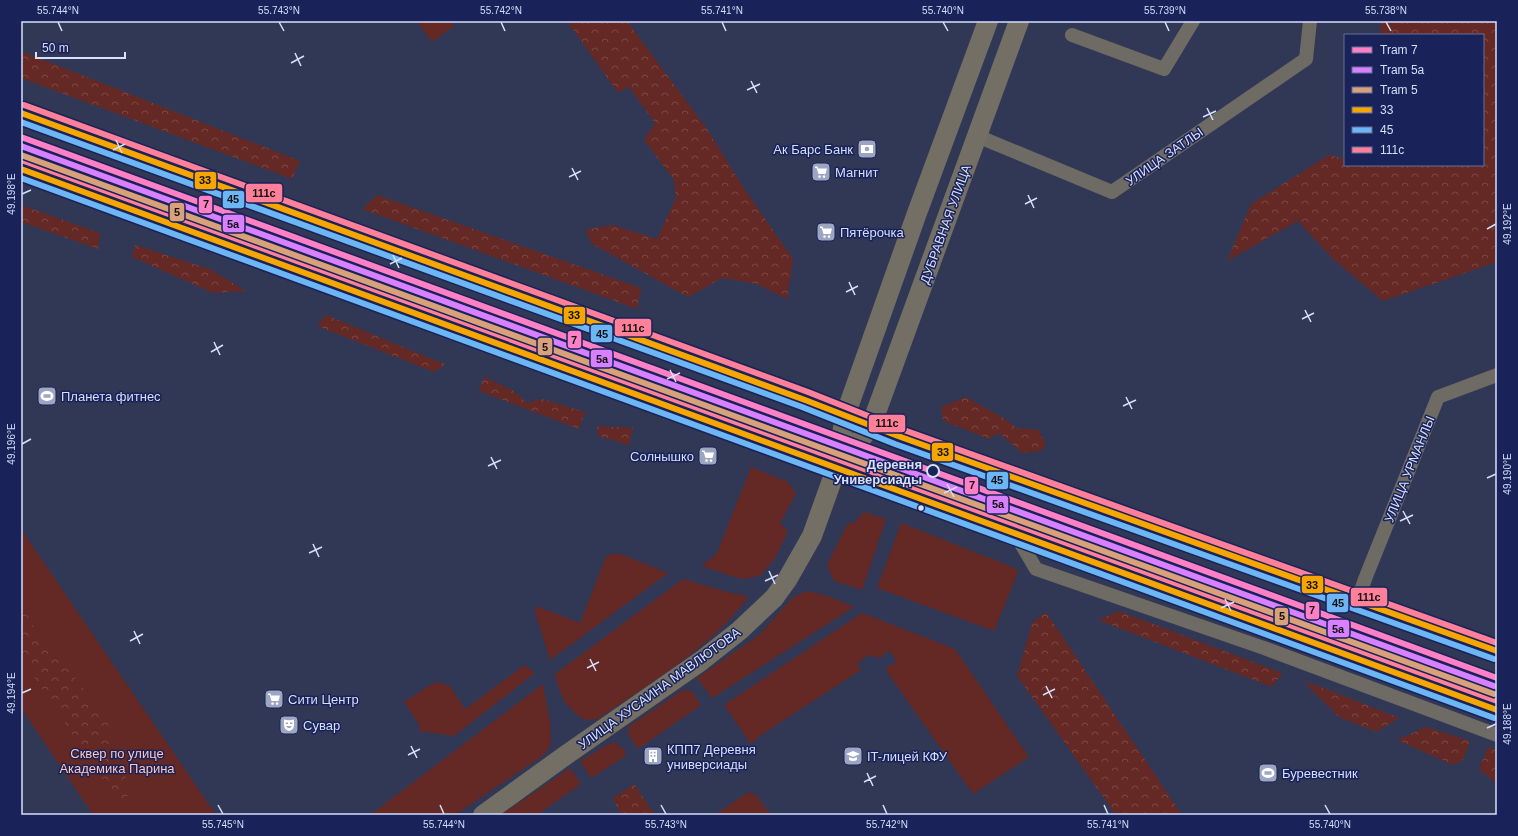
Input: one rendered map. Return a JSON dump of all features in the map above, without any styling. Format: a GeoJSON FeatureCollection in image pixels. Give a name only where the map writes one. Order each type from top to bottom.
{"type":"FeatureCollection","features":[{"type":"Feature","properties":{"kind":"main road"},"geometry":{"type":"LineString","coordinates":[[21,113],[871,426],[1497,651]]}},
{"type":"Feature","properties":{"kind":"main road"},"geometry":{"type":"LineString","coordinates":[[21,169],[1016,535],[1497,710]]}},
{"type":"Feature","properties":{"kind":"street"},"geometry":{"type":"LineString","coordinates":[[836,469],[845,416],[917,213],[988,21]]}},
{"type":"Feature","properties":{"kind":"street","name":"ДУБРАВНАЯ УЛИЦА"},"geometry":{"type":"LineString","coordinates":[[836,469],[871,426],[1019,21]]}},
{"type":"Feature","properties":{"kind":"street"},"geometry":{"type":"LineString","coordinates":[[1072,36],[1164,68],[1193,21]]}},
{"type":"Feature","properties":{"kind":"street","name":"УЛИЦА ЗАТЛЫ"},"geometry":{"type":"LineString","coordinates":[[977,136],[1112,192],[1306,59],[1310,21]]}},
{"type":"Feature","properties":{"kind":"street"},"geometry":{"type":"LineString","coordinates":[[917,213],[945,223]]}},
{"type":"Feature","properties":{"kind":"street","name":"УЛИЦА УРМАНЛЫ"},"geometry":{"type":"LineString","coordinates":[[1358,600],[1365,578],[1438,397],[1497,375]]}},
{"type":"Feature","properties":{"kind":"street","name":"УЛИЦА ХУСАИНА МАВЛЮТОВА"},"geometry":{"type":"LineString","coordinates":[[483,815],[701,661],[739,632],[774,598],[797,563],[812,536],[836,469]]}},
{"type":"Feature","properties":{"kind":"street"},"geometry":{"type":"LineString","coordinates":[[1016,535],[1036,569],[1264,648],[1497,735]]}},
{"type":"Feature","properties":{"kind":"green space"},"geometry":{"type":"Polygon","coordinates":[[[417,21],[451,21],[454,26],[432,42],[417,21]]]}},
{"type":"Feature","properties":{"kind":"green space"},"geometry":{"type":"Polygon","coordinates":[[[567,21],[627,21],[707,129],[743,187],[793,259],[787,299],[757,284],[722,278],[688,297],[592,244],[585,230],[612,225],[657,239],[676,198],[674,180],[644,140],[655,123],[629,87],[618,93],[567,21]]]}},
{"type":"Feature","properties":{"kind":"green space"},"geometry":{"type":"Polygon","coordinates":[[[1381,21],[1497,21],[1497,262],[1383,301],[1333,259],[1298,221],[1227,261],[1251,204],[1329,155],[1344,159],[1344,166],[1484,166],[1484,34],[1380,34],[1381,21]]]}},
{"type":"Feature","properties":{"kind":"green space"},"geometry":{"type":"Polygon","coordinates":[[[21,51],[300,161],[292,179],[21,78],[21,51]]]}},
{"type":"Feature","properties":{"kind":"green space"},"geometry":{"type":"Polygon","coordinates":[[[377,195],[641,288],[637,309],[362,209],[377,195]]]}},
{"type":"Feature","properties":{"kind":"green space"},"geometry":{"type":"Polygon","coordinates":[[[21,205],[100,233],[98,249],[21,222],[21,205]]]}},
{"type":"Feature","properties":{"kind":"green space"},"geometry":{"type":"Polygon","coordinates":[[[135,245],[210,269],[246,291],[213,293],[132,257],[135,245]]]}},
{"type":"Feature","properties":{"kind":"green space"},"geometry":{"type":"Polygon","coordinates":[[[326,315],[446,364],[434,372],[317,326],[326,315]]]}},
{"type":"Feature","properties":{"kind":"green space"},"geometry":{"type":"Polygon","coordinates":[[[484,377],[514,391],[527,403],[542,399],[585,412],[579,429],[479,391],[484,377]]]}},
{"type":"Feature","properties":{"kind":"green space"},"geometry":{"type":"Polygon","coordinates":[[[966,397],[1007,420],[1016,428],[1039,430],[1046,445],[1041,451],[1022,453],[999,433],[989,439],[943,421],[941,407],[966,397]]]}},
{"type":"Feature","properties":{"kind":"green space"},"geometry":{"type":"Polygon","coordinates":[[[597,426],[633,428],[629,445],[598,436],[597,426]]]}},
{"type":"Feature","properties":{"kind":"green space"},"geometry":{"type":"Polygon","coordinates":[[[751,467],[788,482],[796,494],[780,523],[788,531],[775,558],[760,576],[741,579],[702,566],[717,553],[751,467]]]}},
{"type":"Feature","properties":{"kind":"green space"},"geometry":{"type":"Polygon","coordinates":[[[864,512],[886,519],[862,590],[834,581],[827,565],[848,523],[854,523],[864,512]]]}},
{"type":"Feature","properties":{"kind":"green space"},"geometry":{"type":"Polygon","coordinates":[[[901,523],[1015,568],[1018,572],[994,631],[877,588],[901,523]]]}},
{"type":"Feature","properties":{"kind":"green space","name":"Сквер по улице Академика Парина"},"geometry":{"type":"Polygon","coordinates":[[[21,529],[216,815],[93,815],[21,708],[21,529]]]}},
{"type":"Feature","properties":{"kind":"green space"},"geometry":{"type":"Polygon","coordinates":[[[618,553],[668,573],[550,660],[535,612],[536,606],[580,623],[606,556],[618,553]]]}},
{"type":"Feature","properties":{"kind":"green space"},"geometry":{"type":"Polygon","coordinates":[[[683,579],[731,593],[749,596],[734,615],[717,632],[679,663],[598,719],[584,720],[567,705],[555,674],[683,579]]]}},
{"type":"Feature","properties":{"kind":"green space"},"geometry":{"type":"Polygon","coordinates":[[[807,591],[828,596],[854,607],[712,698],[697,678],[759,635],[793,597],[807,591]]]}},
{"type":"Feature","properties":{"kind":"green space"},"geometry":{"type":"Polygon","coordinates":[[[21,603],[36,632],[56,654],[105,715],[131,793],[118,803],[21,657],[21,603]]]}},
{"type":"Feature","properties":{"kind":"green space"},"geometry":{"type":"Polygon","coordinates":[[[1119,611],[1282,673],[1272,687],[1098,620],[1119,611]]]}},
{"type":"Feature","properties":{"kind":"green space"},"geometry":{"type":"Polygon","coordinates":[[[1046,612],[1182,815],[1116,815],[1017,676],[1032,623],[1046,612]]]}},
{"type":"Feature","properties":{"kind":"green space"},"geometry":{"type":"Polygon","coordinates":[[[862,613],[955,649],[1029,757],[973,794],[885,669],[896,662],[890,650],[880,658],[868,655],[857,664],[861,670],[761,735],[751,744],[724,705],[862,613]]]}},
{"type":"Feature","properties":{"kind":"green space"},"geometry":{"type":"Polygon","coordinates":[[[525,665],[535,673],[454,736],[419,731],[420,726],[404,702],[435,682],[450,686],[465,709],[525,665]]]}},
{"type":"Feature","properties":{"kind":"green space"},"geometry":{"type":"Polygon","coordinates":[[[1304,682],[1319,686],[1399,718],[1376,732],[1339,717],[1304,682]]]}},
{"type":"Feature","properties":{"kind":"green space"},"geometry":{"type":"Polygon","coordinates":[[[543,684],[550,722],[551,744],[544,755],[455,815],[370,815],[543,684]]]}},
{"type":"Feature","properties":{"kind":"green space"},"geometry":{"type":"Polygon","coordinates":[[[683,690],[692,691],[701,705],[638,749],[628,734],[629,726],[683,690]]]}},
{"type":"Feature","properties":{"kind":"green space"},"geometry":{"type":"Polygon","coordinates":[[[1426,727],[1470,741],[1463,760],[1453,765],[1397,740],[1426,727]]]}},
{"type":"Feature","properties":{"kind":"green space"},"geometry":{"type":"Polygon","coordinates":[[[614,742],[624,749],[626,756],[591,778],[580,761],[614,742]]]}},
{"type":"Feature","properties":{"kind":"green space"},"geometry":{"type":"Polygon","coordinates":[[[1488,747],[1497,750],[1497,784],[1479,769],[1488,747]]]}},
{"type":"Feature","properties":{"kind":"green space"},"geometry":{"type":"Polygon","coordinates":[[[570,768],[581,784],[537,815],[501,815],[570,768]]]}},
{"type":"Feature","properties":{"kind":"green space"},"geometry":{"type":"Polygon","coordinates":[[[634,784],[655,815],[621,815],[613,798],[634,784]]]}},
{"type":"Feature","properties":{"kind":"green space"},"geometry":{"type":"Polygon","coordinates":[[[748,792],[756,795],[771,815],[715,815],[748,792]]]}},
{"type":"Feature","properties":{"kind":"tram line","name":"7"},"geometry":{"type":"LineString","coordinates":[[21,137],[1497,678]]}},
{"type":"Feature","properties":{"kind":"tram line","name":"5а"},"geometry":{"type":"LineString","coordinates":[[21,146],[1494,686]]}},
{"type":"Feature","properties":{"kind":"tram line","name":"5"},"geometry":{"type":"LineString","coordinates":[[21,155],[1494,694]]}},
{"type":"Feature","properties":{"kind":"transit line","name":"111с"},"geometry":{"type":"LineString","coordinates":[[24,105],[808,392],[901,429],[1497,643]]}},
{"type":"Feature","properties":{"kind":"transit line","name":"33"},"geometry":{"type":"LineString","coordinates":[[21,113],[805,400],[898,436],[1497,651]]}},
{"type":"Feature","properties":{"kind":"transit line","name":"45"},"geometry":{"type":"LineString","coordinates":[[21,122],[802,407],[895,444],[1494,659]]}},
{"type":"Feature","properties":{"kind":"transit line","name":"111с"},"geometry":{"type":"LineString","coordinates":[[24,161],[1497,701]]}},
{"type":"Feature","properties":{"kind":"transit line","name":"33"},"geometry":{"type":"LineString","coordinates":[[21,169],[1497,710]]}},
{"type":"Feature","properties":{"kind":"transit line","name":"45"},"geometry":{"type":"LineString","coordinates":[[21,178],[1494,718]]}},
{"type":"Feature","properties":{"kind":"place","name":"Ак Барс Банк"},"geometry":{"type":"Point","coordinates":[867,149]}},
{"type":"Feature","properties":{"kind":"place","name":"Магнит"},"geometry":{"type":"Point","coordinates":[821,172]}},
{"type":"Feature","properties":{"kind":"place","name":"Пятёрочка"},"geometry":{"type":"Point","coordinates":[826,232]}},
{"type":"Feature","properties":{"kind":"place","name":"Планета фитнес"},"geometry":{"type":"Point","coordinates":[47,396]}},
{"type":"Feature","properties":{"kind":"place","name":"Солнышко"},"geometry":{"type":"Point","coordinates":[708,456]}},
{"type":"Feature","properties":{"kind":"place","name":"Деревня Универсиады"},"geometry":{"type":"Point","coordinates":[933,471]}},
{"type":"Feature","properties":{"kind":"place","name":"Сити Центр"},"geometry":{"type":"Point","coordinates":[274,699]}},
{"type":"Feature","properties":{"kind":"place","name":"Сувар"},"geometry":{"type":"Point","coordinates":[289,725]}},
{"type":"Feature","properties":{"kind":"place","name":"КПП7 Деревня универсиады"},"geometry":{"type":"Point","coordinates":[653,756]}},
{"type":"Feature","properties":{"kind":"place","name":"IT-лицей КФУ"},"geometry":{"type":"Point","coordinates":[853,756]}},
{"type":"Feature","properties":{"kind":"place","name":"Буревестник"},"geometry":{"type":"Point","coordinates":[1268,773]}}]}
